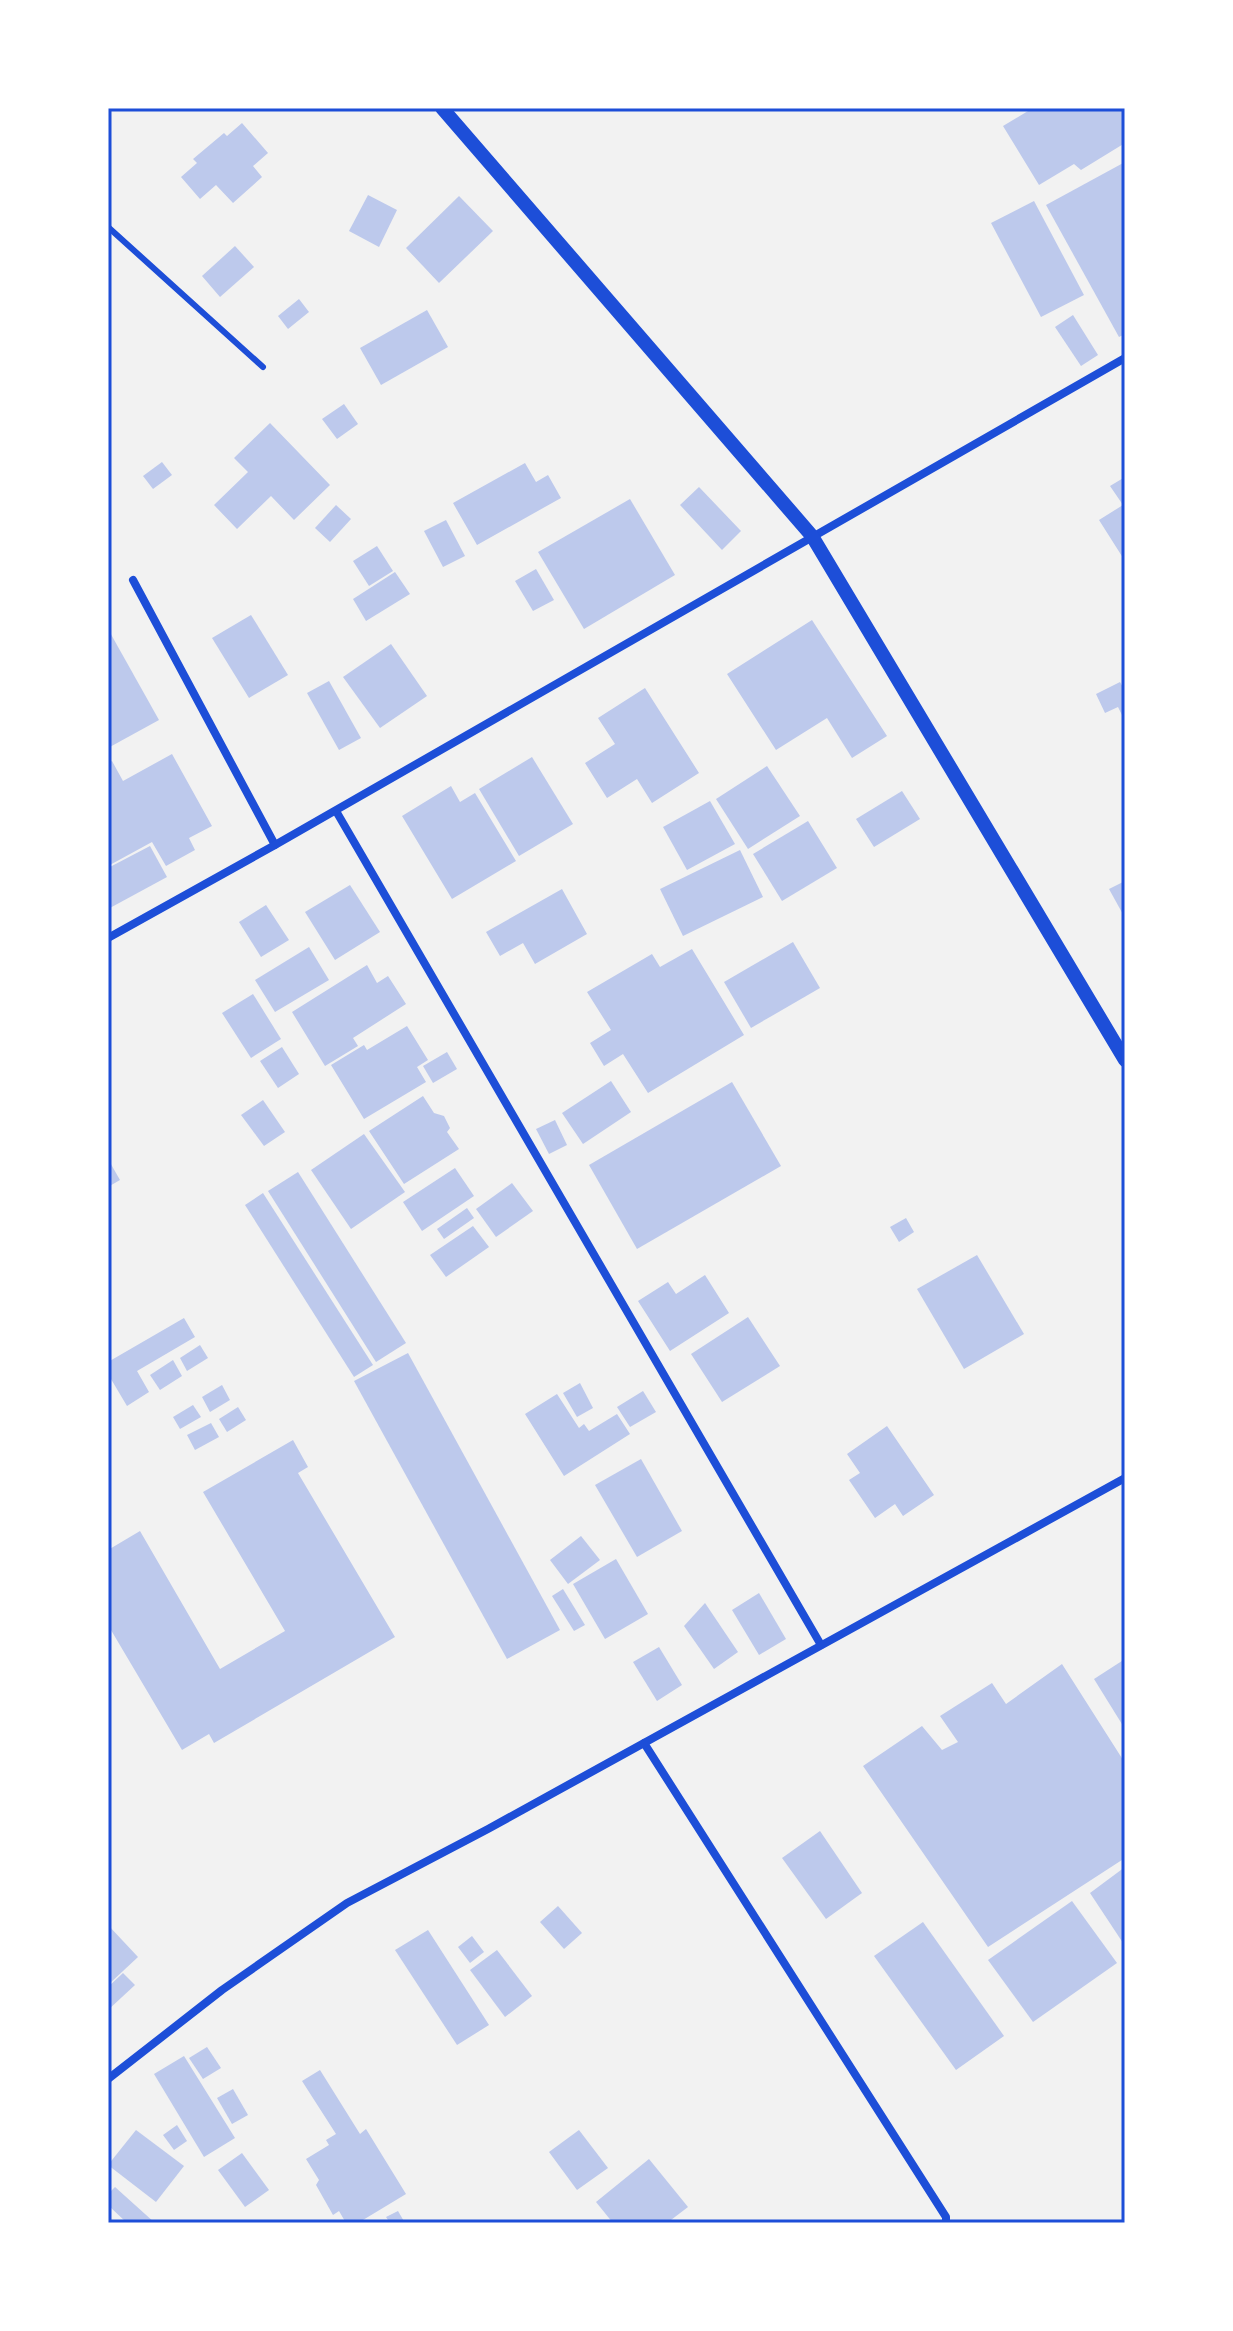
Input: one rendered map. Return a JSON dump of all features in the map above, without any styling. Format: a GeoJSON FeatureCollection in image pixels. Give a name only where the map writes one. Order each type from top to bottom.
{"type":"FeatureCollection","features":[{"type":"Feature","properties":{"kind":"street"},"geometry":{"type":"LineString","coordinates":[[442,108],[812,536],[1125,1060]]}},
{"type":"Feature","properties":{"kind":"street"},"geometry":{"type":"LineString","coordinates":[[108,938],[336,811],[1125,358]]}},
{"type":"Feature","properties":{"kind":"street"},"geometry":{"type":"LineString","coordinates":[[133,580],[275,845]]}},
{"type":"Feature","properties":{"kind":"street"},"geometry":{"type":"LineString","coordinates":[[336,811],[821,1645]]}},
{"type":"Feature","properties":{"kind":"street"},"geometry":{"type":"LineString","coordinates":[[108,2079],[222,1990],[347,1903],[488,1829],[1125,1478]]}},
{"type":"Feature","properties":{"kind":"street"},"geometry":{"type":"LineString","coordinates":[[644,1743],[946,2217],[946,2223]]}},
{"type":"Feature","properties":{"kind":"lane"},"geometry":{"type":"LineString","coordinates":[[108,227],[263,367]]}},
{"type":"Feature","properties":{"kind":"building"},"geometry":{"type":"Polygon","coordinates":[[[1033,108],[1125,108],[1125,143],[1081,170],[1074,164],[1039,185],[1003,126],[1033,108]]]}},
{"type":"Feature","properties":{"kind":"building"},"geometry":{"type":"Polygon","coordinates":[[[242,123],[268,153],[253,166],[262,177],[233,203],[216,185],[200,199],[181,177],[197,163],[193,159],[224,133],[227,136],[242,123]]]}},
{"type":"Feature","properties":{"kind":"building"},"geometry":{"type":"Polygon","coordinates":[[[1125,162],[1125,334],[1119,337],[1046,205],[1125,162]]]}},
{"type":"Feature","properties":{"kind":"building"},"geometry":{"type":"Polygon","coordinates":[[[368,195],[397,210],[379,247],[349,231],[368,195]]]}},
{"type":"Feature","properties":{"kind":"building"},"geometry":{"type":"Polygon","coordinates":[[[459,196],[493,231],[439,283],[406,248],[459,196]]]}},
{"type":"Feature","properties":{"kind":"building"},"geometry":{"type":"Polygon","coordinates":[[[1034,201],[1084,295],[1041,317],[991,223],[1034,201]]]}},
{"type":"Feature","properties":{"kind":"building"},"geometry":{"type":"Polygon","coordinates":[[[235,246],[254,267],[220,297],[202,276],[235,246]]]}},
{"type":"Feature","properties":{"kind":"building"},"geometry":{"type":"Polygon","coordinates":[[[299,299],[309,312],[288,329],[278,316],[299,299]]]}},
{"type":"Feature","properties":{"kind":"building"},"geometry":{"type":"Polygon","coordinates":[[[427,310],[448,347],[381,385],[360,348],[427,310]]]}},
{"type":"Feature","properties":{"kind":"building"},"geometry":{"type":"Polygon","coordinates":[[[1073,315],[1098,355],[1081,366],[1055,327],[1073,315]]]}},
{"type":"Feature","properties":{"kind":"building"},"geometry":{"type":"Polygon","coordinates":[[[344,404],[358,424],[337,439],[322,419],[344,404]]]}},
{"type":"Feature","properties":{"kind":"building"},"geometry":{"type":"Polygon","coordinates":[[[270,423],[330,485],[294,520],[271,496],[237,529],[214,505],[248,472],[234,458],[270,423]]]}},
{"type":"Feature","properties":{"kind":"building"},"geometry":{"type":"Polygon","coordinates":[[[162,462],[172,475],[153,489],[143,476],[162,462]]]}},
{"type":"Feature","properties":{"kind":"building"},"geometry":{"type":"Polygon","coordinates":[[[525,463],[536,482],[548,475],[561,498],[477,545],[453,503],[525,463]]]}},
{"type":"Feature","properties":{"kind":"building"},"geometry":{"type":"Polygon","coordinates":[[[1125,477],[1125,561],[1099,520],[1123,505],[1110,486],[1125,477]]]}},
{"type":"Feature","properties":{"kind":"building"},"geometry":{"type":"Polygon","coordinates":[[[699,487],[741,531],[722,550],[680,505],[699,487]]]}},
{"type":"Feature","properties":{"kind":"building"},"geometry":{"type":"Polygon","coordinates":[[[630,499],[675,575],[584,629],[538,552],[630,499]]]}},
{"type":"Feature","properties":{"kind":"building"},"geometry":{"type":"Polygon","coordinates":[[[336,505],[351,519],[330,542],[315,528],[336,505]]]}},
{"type":"Feature","properties":{"kind":"building"},"geometry":{"type":"Polygon","coordinates":[[[446,520],[465,556],[443,567],[424,531],[446,520]]]}},
{"type":"Feature","properties":{"kind":"building"},"geometry":{"type":"Polygon","coordinates":[[[377,546],[393,571],[369,586],[353,561],[377,546]]]}},
{"type":"Feature","properties":{"kind":"building"},"geometry":{"type":"Polygon","coordinates":[[[536,569],[554,600],[533,611],[515,581],[536,569]]]}},
{"type":"Feature","properties":{"kind":"building"},"geometry":{"type":"Polygon","coordinates":[[[395,572],[410,594],[366,621],[353,599],[395,572]]]}},
{"type":"Feature","properties":{"kind":"building"},"geometry":{"type":"Polygon","coordinates":[[[251,615],[288,675],[249,698],[212,638],[251,615]]]}},
{"type":"Feature","properties":{"kind":"building"},"geometry":{"type":"Polygon","coordinates":[[[812,620],[887,736],[852,758],[827,718],[776,750],[727,674],[812,620]]]}},
{"type":"Feature","properties":{"kind":"building"},"geometry":{"type":"Polygon","coordinates":[[[108,629],[159,720],[108,748],[108,629]]]}},
{"type":"Feature","properties":{"kind":"building"},"geometry":{"type":"Polygon","coordinates":[[[391,644],[427,696],[380,728],[343,677],[391,644]]]}},
{"type":"Feature","properties":{"kind":"building"},"geometry":{"type":"Polygon","coordinates":[[[329,681],[361,738],[339,750],[307,693],[329,681]]]}},
{"type":"Feature","properties":{"kind":"building"},"geometry":{"type":"Polygon","coordinates":[[[1120,682],[1125,691],[1125,721],[1118,707],[1105,713],[1096,694],[1120,682]]]}},
{"type":"Feature","properties":{"kind":"building"},"geometry":{"type":"Polygon","coordinates":[[[645,688],[699,773],[652,803],[637,779],[607,798],[585,763],[615,744],[598,718],[645,688]]]}},
{"type":"Feature","properties":{"kind":"building"},"geometry":{"type":"Polygon","coordinates":[[[172,754],[212,826],[189,838],[195,850],[166,866],[152,842],[108,866],[108,763],[112,761],[123,781],[172,754]]]}},
{"type":"Feature","properties":{"kind":"building"},"geometry":{"type":"Polygon","coordinates":[[[532,757],[573,824],[519,856],[479,789],[532,757]]]}},
{"type":"Feature","properties":{"kind":"building"},"geometry":{"type":"Polygon","coordinates":[[[767,766],[800,816],[748,849],[716,799],[767,766]]]}},
{"type":"Feature","properties":{"kind":"building"},"geometry":{"type":"Polygon","coordinates":[[[451,786],[460,802],[475,793],[516,861],[452,899],[402,816],[451,786]]]}},
{"type":"Feature","properties":{"kind":"building"},"geometry":{"type":"Polygon","coordinates":[[[902,791],[920,819],[874,847],[856,819],[902,791]]]}},
{"type":"Feature","properties":{"kind":"building"},"geometry":{"type":"Polygon","coordinates":[[[710,801],[735,844],[687,870],[663,827],[710,801]]]}},
{"type":"Feature","properties":{"kind":"building"},"geometry":{"type":"Polygon","coordinates":[[[808,821],[837,868],[782,901],[753,854],[808,821]]]}},
{"type":"Feature","properties":{"kind":"building"},"geometry":{"type":"Polygon","coordinates":[[[150,846],[167,877],[108,909],[108,868],[150,846]]]}},
{"type":"Feature","properties":{"kind":"building"},"geometry":{"type":"Polygon","coordinates":[[[740,850],[763,897],[683,936],[660,889],[740,850]]]}},
{"type":"Feature","properties":{"kind":"building"},"geometry":{"type":"Polygon","coordinates":[[[1125,881],[1125,918],[1109,889],[1125,881]]]}},
{"type":"Feature","properties":{"kind":"building"},"geometry":{"type":"Polygon","coordinates":[[[350,885],[380,932],[335,960],[305,912],[350,885]]]}},
{"type":"Feature","properties":{"kind":"building"},"geometry":{"type":"Polygon","coordinates":[[[562,889],[587,934],[535,964],[523,943],[500,956],[486,932],[562,889]]]}},
{"type":"Feature","properties":{"kind":"building"},"geometry":{"type":"Polygon","coordinates":[[[266,905],[289,940],[261,957],[239,922],[266,905]]]}},
{"type":"Feature","properties":{"kind":"building"},"geometry":{"type":"Polygon","coordinates":[[[793,942],[820,988],[751,1028],[724,982],[793,942]]]}},
{"type":"Feature","properties":{"kind":"building"},"geometry":{"type":"Polygon","coordinates":[[[309,947],[329,980],[275,1012],[255,980],[309,947]]]}},
{"type":"Feature","properties":{"kind":"building"},"geometry":{"type":"Polygon","coordinates":[[[692,949],[744,1035],[648,1093],[623,1054],[604,1066],[590,1043],[611,1030],[587,992],[652,954],[660,967],[692,949]]]}},
{"type":"Feature","properties":{"kind":"building"},"geometry":{"type":"Polygon","coordinates":[[[367,965],[377,983],[388,976],[406,1004],[353,1038],[358,1046],[325,1066],[292,1012],[367,965]]]}},
{"type":"Feature","properties":{"kind":"building"},"geometry":{"type":"Polygon","coordinates":[[[253,994],[281,1039],[251,1058],[222,1013],[253,994]]]}},
{"type":"Feature","properties":{"kind":"building"},"geometry":{"type":"Polygon","coordinates":[[[407,1026],[428,1060],[417,1067],[426,1082],[364,1119],[331,1065],[364,1045],[367,1050],[407,1026]]]}},
{"type":"Feature","properties":{"kind":"building"},"geometry":{"type":"Polygon","coordinates":[[[282,1047],[299,1074],[278,1088],[260,1061],[282,1047]]]}},
{"type":"Feature","properties":{"kind":"building"},"geometry":{"type":"Polygon","coordinates":[[[447,1052],[457,1069],[433,1083],[423,1066],[447,1052]]]}},
{"type":"Feature","properties":{"kind":"building"},"geometry":{"type":"Polygon","coordinates":[[[611,1081],[631,1112],[583,1144],[562,1113],[611,1081]]]}},
{"type":"Feature","properties":{"kind":"building"},"geometry":{"type":"Polygon","coordinates":[[[732,1082],[781,1166],[637,1249],[589,1165],[732,1082]]]}},
{"type":"Feature","properties":{"kind":"building"},"geometry":{"type":"Polygon","coordinates":[[[423,1096],[434,1113],[444,1116],[450,1128],[447,1132],[459,1149],[404,1184],[369,1131],[423,1096]]]}},
{"type":"Feature","properties":{"kind":"building"},"geometry":{"type":"Polygon","coordinates":[[[263,1100],[285,1132],[264,1146],[241,1115],[263,1100]]]}},
{"type":"Feature","properties":{"kind":"building"},"geometry":{"type":"Polygon","coordinates":[[[555,1120],[567,1145],[549,1154],[536,1129],[555,1120]]]}},
{"type":"Feature","properties":{"kind":"building"},"geometry":{"type":"Polygon","coordinates":[[[364,1134],[405,1192],[351,1229],[311,1170],[364,1134]]]}},
{"type":"Feature","properties":{"kind":"building"},"geometry":{"type":"Polygon","coordinates":[[[108,1159],[120,1180],[108,1187],[108,1159]]]}},
{"type":"Feature","properties":{"kind":"building"},"geometry":{"type":"Polygon","coordinates":[[[455,1168],[474,1196],[422,1231],[403,1202],[455,1168]]]}},
{"type":"Feature","properties":{"kind":"building"},"geometry":{"type":"Polygon","coordinates":[[[298,1172],[406,1343],[376,1362],[268,1191],[298,1172]]]}},
{"type":"Feature","properties":{"kind":"building"},"geometry":{"type":"Polygon","coordinates":[[[512,1183],[533,1211],[496,1237],[476,1209],[512,1183]]]}},
{"type":"Feature","properties":{"kind":"building"},"geometry":{"type":"Polygon","coordinates":[[[263,1193],[373,1365],[354,1377],[245,1205],[263,1193]]]}},
{"type":"Feature","properties":{"kind":"building"},"geometry":{"type":"Polygon","coordinates":[[[467,1208],[474,1218],[444,1239],[437,1229],[467,1208]]]}},
{"type":"Feature","properties":{"kind":"building"},"geometry":{"type":"Polygon","coordinates":[[[906,1218],[914,1232],[899,1242],[890,1227],[906,1218]]]}},
{"type":"Feature","properties":{"kind":"building"},"geometry":{"type":"Polygon","coordinates":[[[473,1226],[489,1247],[446,1277],[430,1255],[473,1226]]]}},
{"type":"Feature","properties":{"kind":"building"},"geometry":{"type":"Polygon","coordinates":[[[977,1255],[1024,1334],[964,1369],[917,1289],[977,1255]]]}},
{"type":"Feature","properties":{"kind":"building"},"geometry":{"type":"Polygon","coordinates":[[[705,1275],[729,1313],[670,1351],[638,1301],[668,1282],[676,1294],[705,1275]]]}},
{"type":"Feature","properties":{"kind":"building"},"geometry":{"type":"Polygon","coordinates":[[[748,1317],[780,1366],[722,1402],[691,1354],[748,1317]]]}},
{"type":"Feature","properties":{"kind":"building"},"geometry":{"type":"Polygon","coordinates":[[[184,1318],[195,1337],[137,1371],[149,1392],[127,1406],[108,1374],[108,1362],[184,1318]]]}},
{"type":"Feature","properties":{"kind":"building"},"geometry":{"type":"Polygon","coordinates":[[[200,1345],[208,1358],[187,1371],[180,1358],[200,1345]]]}},
{"type":"Feature","properties":{"kind":"building"},"geometry":{"type":"Polygon","coordinates":[[[408,1353],[560,1630],[507,1659],[354,1381],[408,1353]]]}},
{"type":"Feature","properties":{"kind":"building"},"geometry":{"type":"Polygon","coordinates":[[[173,1360],[182,1376],[160,1390],[150,1375],[173,1360]]]}},
{"type":"Feature","properties":{"kind":"building"},"geometry":{"type":"Polygon","coordinates":[[[580,1383],[593,1408],[577,1417],[563,1393],[580,1383]]]}},
{"type":"Feature","properties":{"kind":"building"},"geometry":{"type":"Polygon","coordinates":[[[222,1385],[230,1400],[210,1412],[202,1397],[222,1385]]]}},
{"type":"Feature","properties":{"kind":"building"},"geometry":{"type":"Polygon","coordinates":[[[643,1391],[656,1412],[630,1427],[617,1407],[643,1391]]]}},
{"type":"Feature","properties":{"kind":"building"},"geometry":{"type":"Polygon","coordinates":[[[557,1394],[579,1428],[584,1424],[589,1431],[617,1414],[630,1434],[564,1476],[525,1414],[557,1394]]]}},
{"type":"Feature","properties":{"kind":"building"},"geometry":{"type":"Polygon","coordinates":[[[193,1405],[201,1417],[180,1429],[173,1417],[193,1405]]]}},
{"type":"Feature","properties":{"kind":"building"},"geometry":{"type":"Polygon","coordinates":[[[238,1407],[246,1420],[227,1432],[219,1419],[238,1407]]]}},
{"type":"Feature","properties":{"kind":"building"},"geometry":{"type":"Polygon","coordinates":[[[211,1423],[219,1437],[195,1450],[187,1435],[211,1423]]]}},
{"type":"Feature","properties":{"kind":"building"},"geometry":{"type":"Polygon","coordinates":[[[887,1426],[934,1495],[903,1516],[895,1504],[875,1518],[849,1480],[860,1473],[847,1454],[887,1426]]]}},
{"type":"Feature","properties":{"kind":"building"},"geometry":{"type":"Polygon","coordinates":[[[293,1440],[308,1467],[298,1473],[395,1637],[214,1743],[209,1734],[182,1750],[108,1625],[108,1550],[140,1531],[220,1669],[285,1631],[203,1492],[293,1440]]]}},
{"type":"Feature","properties":{"kind":"building"},"geometry":{"type":"Polygon","coordinates":[[[641,1459],[682,1531],[637,1557],[595,1485],[641,1459]]]}},
{"type":"Feature","properties":{"kind":"building"},"geometry":{"type":"Polygon","coordinates":[[[581,1536],[600,1560],[568,1584],[550,1560],[581,1536]]]}},
{"type":"Feature","properties":{"kind":"building"},"geometry":{"type":"Polygon","coordinates":[[[616,1559],[648,1614],[605,1639],[573,1584],[616,1559]]]}},
{"type":"Feature","properties":{"kind":"building"},"geometry":{"type":"Polygon","coordinates":[[[563,1589],[585,1625],[574,1631],[552,1596],[563,1589]]]}},
{"type":"Feature","properties":{"kind":"building"},"geometry":{"type":"Polygon","coordinates":[[[759,1593],[786,1639],[759,1655],[732,1610],[759,1593]]]}},
{"type":"Feature","properties":{"kind":"building"},"geometry":{"type":"Polygon","coordinates":[[[705,1603],[738,1652],[714,1669],[684,1626],[705,1603]]]}},
{"type":"Feature","properties":{"kind":"building"},"geometry":{"type":"Polygon","coordinates":[[[659,1647],[682,1685],[657,1701],[633,1662],[659,1647]]]}},
{"type":"Feature","properties":{"kind":"building"},"geometry":{"type":"Polygon","coordinates":[[[1125,1659],[1125,1729],[1094,1679],[1125,1659]]]}},
{"type":"Feature","properties":{"kind":"building"},"geometry":{"type":"Polygon","coordinates":[[[1062,1664],[1125,1763],[1125,1858],[988,1947],[863,1766],[922,1726],[942,1750],[958,1742],[940,1716],[992,1683],[1006,1704],[1062,1664]]]}},
{"type":"Feature","properties":{"kind":"building"},"geometry":{"type":"Polygon","coordinates":[[[820,1831],[862,1893],[826,1919],[782,1858],[820,1831]]]}},
{"type":"Feature","properties":{"kind":"building"},"geometry":{"type":"Polygon","coordinates":[[[1125,1867],[1125,1946],[1090,1893],[1125,1867]]]}},
{"type":"Feature","properties":{"kind":"building"},"geometry":{"type":"Polygon","coordinates":[[[1072,1901],[1117,1963],[1033,2022],[988,1960],[1072,1901]]]}},
{"type":"Feature","properties":{"kind":"building"},"geometry":{"type":"Polygon","coordinates":[[[558,1906],[582,1933],[564,1949],[540,1922],[558,1906]]]}},
{"type":"Feature","properties":{"kind":"building"},"geometry":{"type":"Polygon","coordinates":[[[923,1922],[1004,2036],[956,2070],[874,1956],[923,1922]]]}},
{"type":"Feature","properties":{"kind":"building"},"geometry":{"type":"Polygon","coordinates":[[[108,1925],[138,1957],[108,1985],[108,1925]]]}},
{"type":"Feature","properties":{"kind":"building"},"geometry":{"type":"Polygon","coordinates":[[[428,1930],[489,2025],[457,2045],[395,1950],[428,1930]]]}},
{"type":"Feature","properties":{"kind":"building"},"geometry":{"type":"Polygon","coordinates":[[[472,1936],[484,1952],[470,1963],[458,1947],[472,1936]]]}},
{"type":"Feature","properties":{"kind":"building"},"geometry":{"type":"Polygon","coordinates":[[[497,1950],[532,1996],[505,2017],[470,1970],[497,1950]]]}},
{"type":"Feature","properties":{"kind":"building"},"geometry":{"type":"Polygon","coordinates":[[[123,1973],[135,1985],[108,2010],[108,1987],[123,1973]]]}},
{"type":"Feature","properties":{"kind":"building"},"geometry":{"type":"Polygon","coordinates":[[[207,2047],[221,2068],[203,2079],[189,2058],[207,2047]]]}},
{"type":"Feature","properties":{"kind":"building"},"geometry":{"type":"Polygon","coordinates":[[[184,2056],[235,2138],[204,2157],[154,2074],[184,2056]]]}},
{"type":"Feature","properties":{"kind":"building"},"geometry":{"type":"Polygon","coordinates":[[[320,2070],[360,2134],[366,2129],[406,2194],[358,2223],[346,2223],[339,2211],[333,2215],[316,2185],[319,2180],[306,2159],[329,2145],[326,2140],[336,2134],[302,2081],[320,2070]]]}},
{"type":"Feature","properties":{"kind":"building"},"geometry":{"type":"Polygon","coordinates":[[[233,2089],[248,2115],[232,2124],[217,2098],[233,2089]]]}},
{"type":"Feature","properties":{"kind":"building"},"geometry":{"type":"Polygon","coordinates":[[[177,2125],[187,2141],[174,2150],[163,2135],[177,2125]]]}},
{"type":"Feature","properties":{"kind":"building"},"geometry":{"type":"Polygon","coordinates":[[[136,2130],[184,2166],[156,2202],[108,2165],[136,2130]]]}},
{"type":"Feature","properties":{"kind":"building"},"geometry":{"type":"Polygon","coordinates":[[[579,2130],[608,2168],[577,2190],[549,2152],[579,2130]]]}},
{"type":"Feature","properties":{"kind":"building"},"geometry":{"type":"Polygon","coordinates":[[[242,2153],[269,2190],[245,2207],[218,2170],[242,2153]]]}},
{"type":"Feature","properties":{"kind":"building"},"geometry":{"type":"Polygon","coordinates":[[[649,2159],[688,2207],[667,2223],[613,2223],[596,2202],[649,2159]]]}},
{"type":"Feature","properties":{"kind":"building"},"geometry":{"type":"Polygon","coordinates":[[[115,2187],[155,2223],[127,2223],[108,2205],[108,2194],[115,2187]]]}},
{"type":"Feature","properties":{"kind":"building"},"geometry":{"type":"Polygon","coordinates":[[[398,2211],[405,2223],[390,2223],[386,2217],[398,2211]]]}}]}
